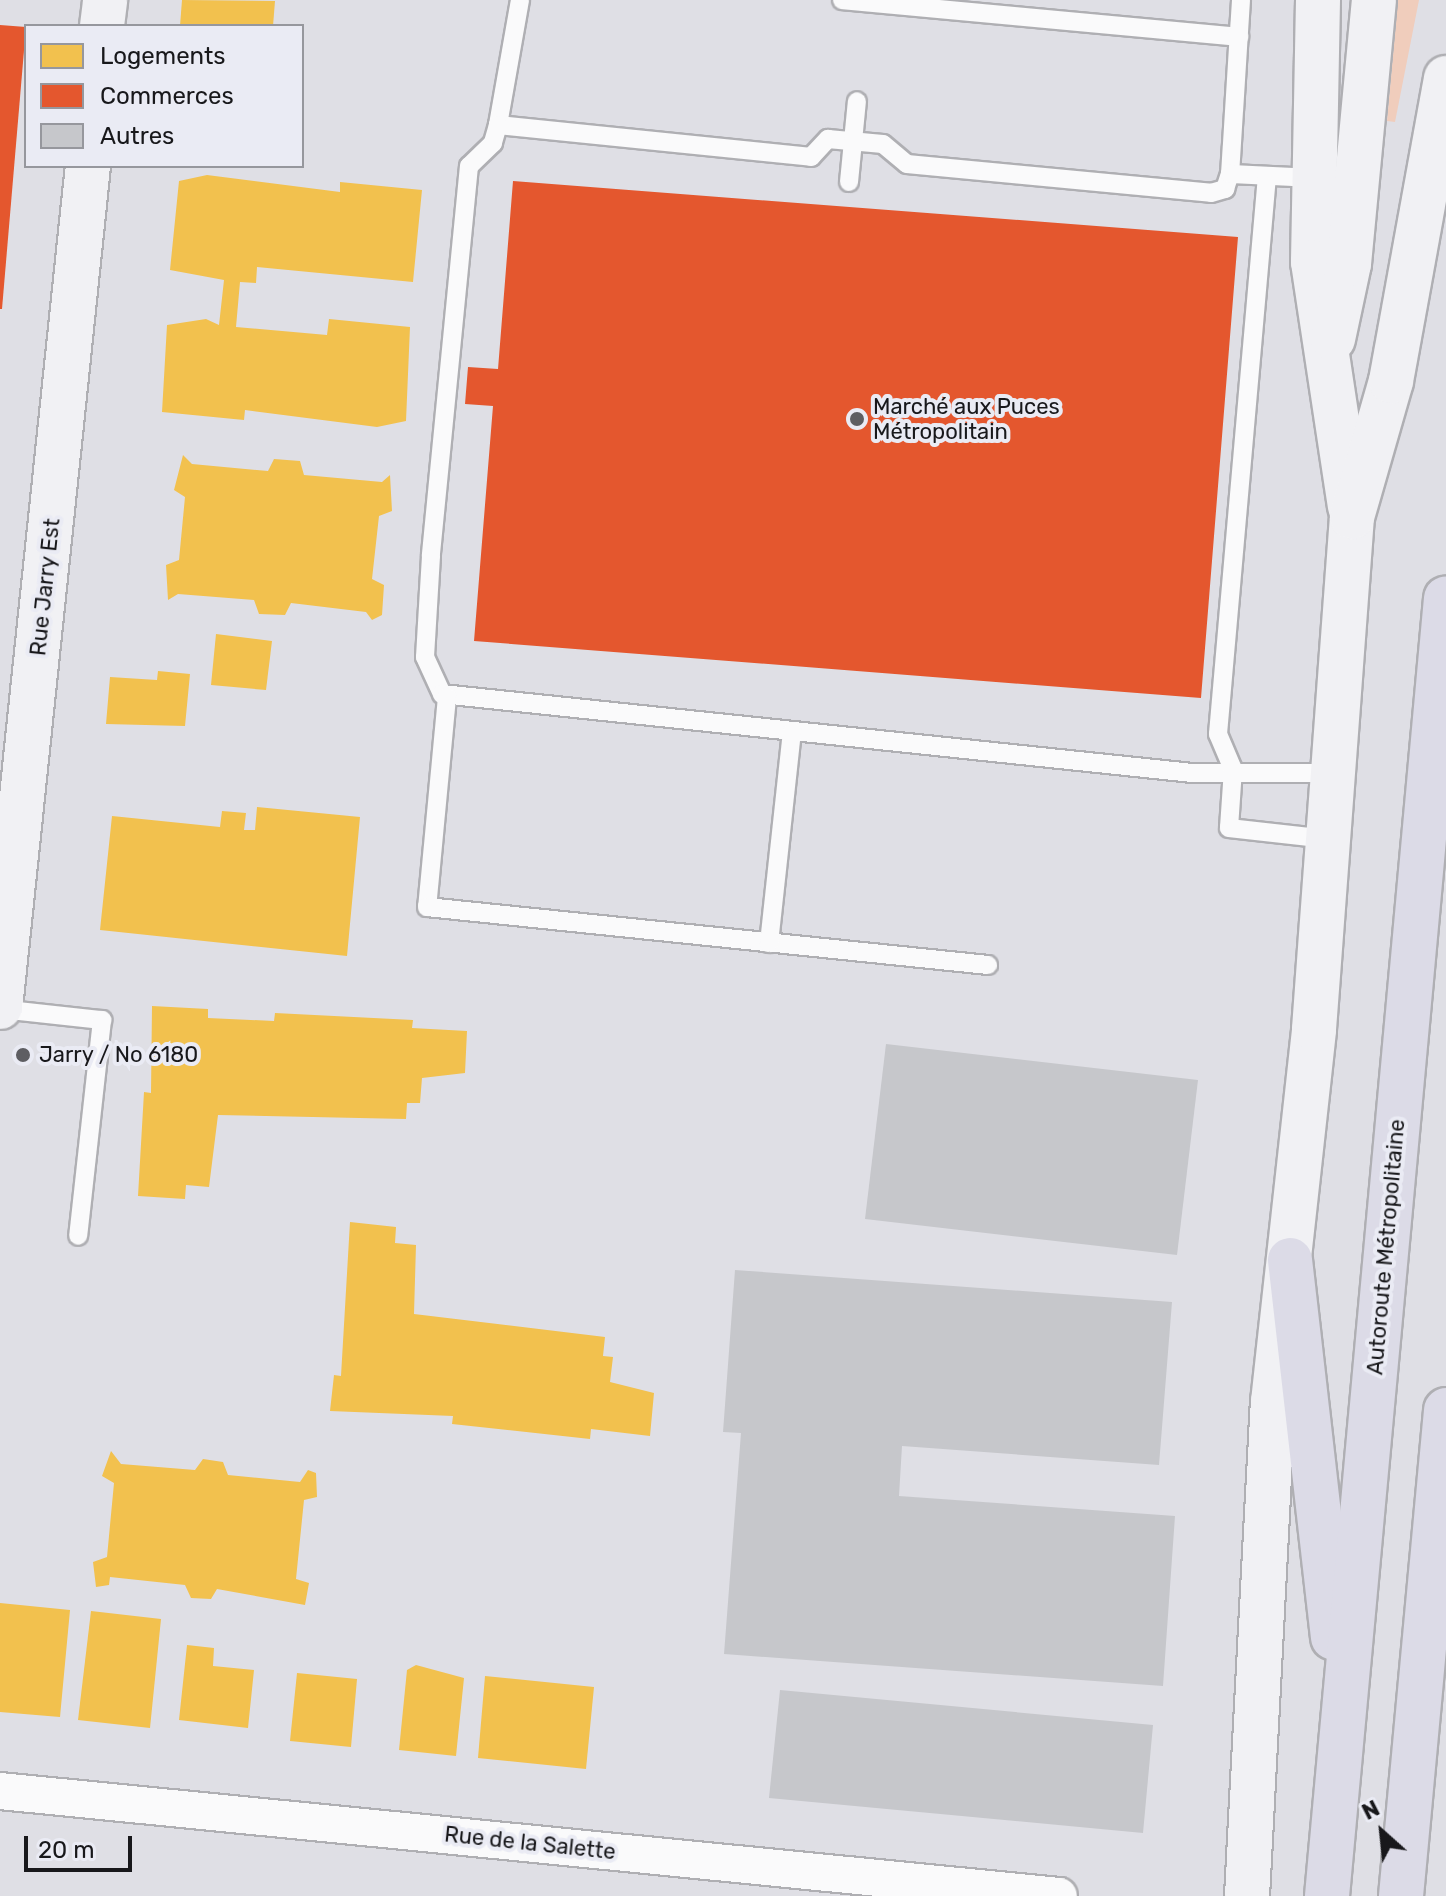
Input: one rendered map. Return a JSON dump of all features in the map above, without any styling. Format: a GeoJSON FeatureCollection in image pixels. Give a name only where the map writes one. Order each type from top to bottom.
{"type":"FeatureCollection","features":[{"type":"Feature","properties":{"kind":"highway","name":"Autoroute Métropolitaine"},"geometry":{"type":"LineString","coordinates":[[1327,1896],[1446,598]]}},
{"type":"Feature","properties":{"kind":"highway"},"geometry":{"type":"LineString","coordinates":[[1290,1260],[1343,1720]]}},
{"type":"Feature","properties":{"kind":"highway"},"geometry":{"type":"LineString","coordinates":[[1401,1896],[1446,1410]]}},
{"type":"Feature","properties":{"kind":"highway"},"geometry":{"type":"LineString","coordinates":[[1428,1605],[1446,1558]]}},
{"type":"Feature","properties":{"kind":"main road"},"geometry":{"type":"LineString","coordinates":[[102,24],[105,0]]}},
{"type":"Feature","properties":{"kind":"main road"},"geometry":{"type":"LineString","coordinates":[[1318,0],[1312,242],[1325,373],[1352,517]]}},
{"type":"Feature","properties":{"kind":"main road"},"geometry":{"type":"LineString","coordinates":[[1325,373],[1349,264],[1374,0]]}},
{"type":"Feature","properties":{"kind":"main road"},"geometry":{"type":"LineString","coordinates":[[1247,1896],[1272,1416],[1290,1260],[1328,839],[1352,517],[1391,381],[1446,78]]}},
{"type":"Feature","properties":{"kind":"main road","name":"Rue Jarry Est"},"geometry":{"type":"LineString","coordinates":[[0,1008],[88,168]]}},
{"type":"Feature","properties":{"kind":"street","name":"Rue de la Salette"},"geometry":{"type":"LineString","coordinates":[[0,1791],[1059,1896]]}},
{"type":"Feature","properties":{"kind":"lane"},"geometry":{"type":"LineString","coordinates":[[520,0],[515,61],[493,143],[469,166],[431,556],[425,657],[447,697],[427,907],[988,965]]}},
{"type":"Feature","properties":{"kind":"lane"},"geometry":{"type":"LineString","coordinates":[[842,0],[1239,37]]}},
{"type":"Feature","properties":{"kind":"lane"},"geometry":{"type":"LineString","coordinates":[[498,125],[811,157],[828,139],[852,141],[883,144],[907,164],[1211,193],[1225,189],[1230,174],[1241,0]]}},
{"type":"Feature","properties":{"kind":"lane"},"geometry":{"type":"LineString","coordinates":[[849,182],[857,101]]}},
{"type":"Feature","properties":{"kind":"lane"},"geometry":{"type":"LineString","coordinates":[[1230,174],[1315,178]]}},
{"type":"Feature","properties":{"kind":"lane"},"geometry":{"type":"LineString","coordinates":[[1267,176],[1218,734],[1233,769],[1229,828],[1328,839]]}},
{"type":"Feature","properties":{"kind":"lane"},"geometry":{"type":"LineString","coordinates":[[447,697],[1193,773],[1233,769],[1333,773]]}},
{"type":"Feature","properties":{"kind":"lane"},"geometry":{"type":"LineString","coordinates":[[769,943],[792,731]]}},
{"type":"Feature","properties":{"kind":"lane"},"geometry":{"type":"LineString","coordinates":[[0,1008],[102,1020],[78,1236]]}},
{"type":"Feature","properties":{"kind":"shaded area"},"geometry":{"type":"Polygon","coordinates":[[[1398,0],[1419,0],[1395,122],[1387,121],[1398,0]]]}},
{"type":"Feature","properties":{"kind":"building: Logements"},"geometry":{"type":"Polygon","coordinates":[[[182,0],[275,1],[273,24],[180,24],[182,0]]]}},
{"type":"Feature","properties":{"kind":"building: Logements"},"geometry":{"type":"Polygon","coordinates":[[[207,175],[340,192],[340,182],[422,190],[413,282],[257,267],[256,283],[240,282],[236,327],[327,335],[329,319],[410,327],[406,421],[377,427],[245,410],[244,420],[162,412],[167,325],[206,319],[219,325],[224,280],[170,270],[179,181],[207,175]]]}},
{"type":"Feature","properties":{"kind":"building: Logements"},"geometry":{"type":"Polygon","coordinates":[[[183,455],[192,464],[268,471],[274,459],[300,461],[304,475],[382,482],[390,475],[392,511],[379,516],[372,579],[384,585],[382,615],[372,620],[366,612],[291,603],[285,615],[259,614],[254,600],[178,594],[168,600],[166,565],[179,560],[185,497],[174,490],[183,455]]]}},
{"type":"Feature","properties":{"kind":"building: Logements"},"geometry":{"type":"Polygon","coordinates":[[[216,634],[272,641],[266,690],[211,685],[216,634]]]}},
{"type":"Feature","properties":{"kind":"building: Logements"},"geometry":{"type":"Polygon","coordinates":[[[158,671],[190,674],[185,726],[106,724],[110,677],[157,680],[158,671]]]}},
{"type":"Feature","properties":{"kind":"building: Logements"},"geometry":{"type":"Polygon","coordinates":[[[257,807],[360,817],[347,956],[100,930],[112,816],[220,827],[222,811],[246,813],[244,830],[255,830],[257,807]]]}},
{"type":"Feature","properties":{"kind":"building: Logements"},"geometry":{"type":"Polygon","coordinates":[[[152,1006],[208,1009],[208,1018],[274,1021],[275,1013],[413,1020],[412,1028],[467,1031],[465,1073],[422,1078],[420,1103],[407,1103],[406,1119],[218,1115],[209,1187],[186,1185],[185,1199],[138,1196],[144,1092],[151,1093],[152,1006]]]}},
{"type":"Feature","properties":{"kind":"building: Logements"},"geometry":{"type":"Polygon","coordinates":[[[350,1222],[396,1227],[395,1243],[416,1245],[414,1314],[605,1337],[603,1356],[613,1357],[610,1382],[654,1393],[650,1436],[591,1429],[590,1439],[452,1424],[453,1416],[330,1411],[334,1375],[341,1376],[350,1222]]]}},
{"type":"Feature","properties":{"kind":"building: Logements"},"geometry":{"type":"Polygon","coordinates":[[[111,1451],[121,1464],[195,1470],[203,1459],[223,1462],[228,1475],[300,1482],[308,1470],[316,1473],[317,1497],[304,1500],[296,1579],[309,1583],[305,1605],[217,1589],[211,1599],[191,1598],[185,1585],[110,1577],[109,1585],[96,1587],[93,1562],[107,1557],[114,1483],[102,1476],[111,1451]]]}},
{"type":"Feature","properties":{"kind":"building: Logements"},"geometry":{"type":"Polygon","coordinates":[[[0,1603],[70,1610],[60,1717],[0,1712],[0,1603]]]}},
{"type":"Feature","properties":{"kind":"building: Logements"},"geometry":{"type":"Polygon","coordinates":[[[91,1611],[161,1619],[150,1728],[78,1720],[91,1611]]]}},
{"type":"Feature","properties":{"kind":"building: Logements"},"geometry":{"type":"Polygon","coordinates":[[[187,1645],[214,1648],[213,1666],[254,1670],[248,1728],[179,1720],[187,1645]]]}},
{"type":"Feature","properties":{"kind":"building: Logements"},"geometry":{"type":"Polygon","coordinates":[[[416,1665],[464,1678],[456,1756],[399,1750],[407,1670],[416,1665]]]}},
{"type":"Feature","properties":{"kind":"building: Logements"},"geometry":{"type":"Polygon","coordinates":[[[297,1673],[357,1679],[351,1747],[290,1741],[297,1673]]]}},
{"type":"Feature","properties":{"kind":"building: Logements"},"geometry":{"type":"Polygon","coordinates":[[[485,1676],[594,1687],[586,1769],[478,1758],[485,1676]]]}},
{"type":"Feature","properties":{"kind":"building: Commerces"},"geometry":{"type":"Polygon","coordinates":[[[0,25],[24,27],[24,50],[0,309],[0,25]]]}},
{"type":"Feature","properties":{"kind":"building: Commerces"},"geometry":{"type":"Polygon","coordinates":[[[513,181],[1238,237],[1201,698],[474,641],[493,406],[465,404],[468,367],[498,369],[513,181]]]}},
{"type":"Feature","properties":{"kind":"building: Autres"},"geometry":{"type":"Polygon","coordinates":[[[886,1044],[1198,1080],[1177,1255],[865,1219],[886,1044]]]}},
{"type":"Feature","properties":{"kind":"building: Autres"},"geometry":{"type":"Polygon","coordinates":[[[735,1270],[1172,1302],[1159,1465],[902,1446],[899,1496],[1175,1516],[1163,1686],[724,1654],[741,1433],[723,1432],[735,1270]]]}},
{"type":"Feature","properties":{"kind":"building: Autres"},"geometry":{"type":"Polygon","coordinates":[[[780,1690],[1153,1725],[1143,1833],[769,1798],[780,1690]]]}},
{"type":"Feature","properties":{"kind":"place","name":"Marché aux Puces Métropolitain"},"geometry":{"type":"Point","coordinates":[857,419]}},
{"type":"Feature","properties":{"kind":"place","name":"Jarry / No 6180"},"geometry":{"type":"Point","coordinates":[23,1055]}}]}
